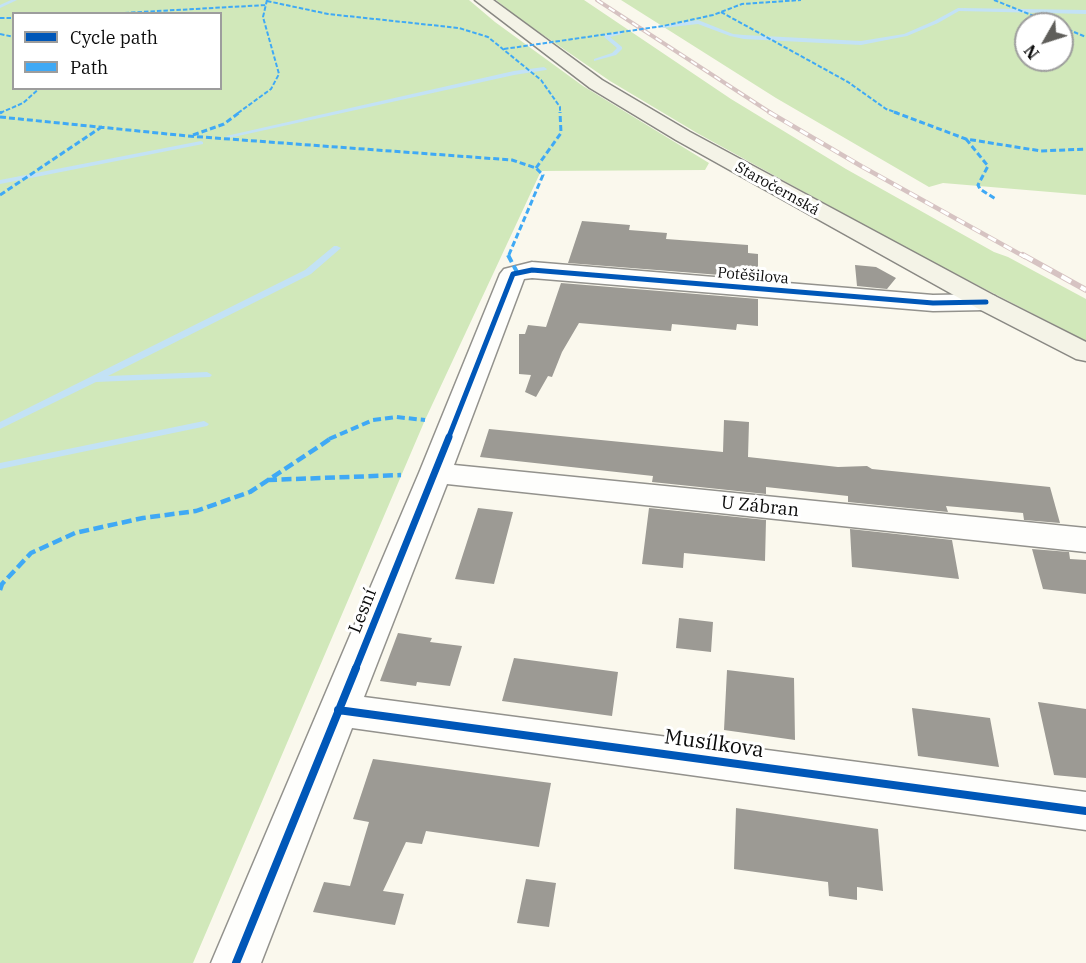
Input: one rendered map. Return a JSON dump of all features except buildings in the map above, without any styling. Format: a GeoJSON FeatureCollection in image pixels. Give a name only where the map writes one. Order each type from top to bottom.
{"type":"FeatureCollection","features":[{"type":"Feature","properties":{"kind":"main road","name":"Staročernská"},"geometry":{"type":"LineString","coordinates":[[483,0],[596,84],[683,136],[987,302],[1086,353]]}},
{"type":"Feature","properties":{"kind":"street","name":"Potěšilova"},"geometry":{"type":"LineString","coordinates":[[517,272],[532,270],[933,303],[987,302]]}},
{"type":"Feature","properties":{"kind":"street","name":"Lesní"},"geometry":{"type":"LineString","coordinates":[[236,963],[435,473],[510,278],[517,272]]}},
{"type":"Feature","properties":{"kind":"street","name":"U Zábran"},"geometry":{"type":"LineString","coordinates":[[435,473],[1086,540]]}},
{"type":"Feature","properties":{"kind":"street","name":"Musílkova"},"geometry":{"type":"LineString","coordinates":[[338,710],[1086,811]]}},
{"type":"Feature","properties":{"kind":"green space"},"geometry":{"type":"Polygon","coordinates":[[[0,0],[469,0],[495,22],[583,86],[709,163],[705,170],[541,171],[425,420],[193,963],[0,963],[0,0]]]}},
{"type":"Feature","properties":{"kind":"green space"},"geometry":{"type":"Polygon","coordinates":[[[496,0],[584,0],[731,99],[846,169],[994,252],[1008,257],[1086,299],[1086,341],[919,255],[697,133],[610,81],[496,0]]]}},
{"type":"Feature","properties":{"kind":"green space"},"geometry":{"type":"Polygon","coordinates":[[[621,0],[1086,0],[1086,195],[943,183],[929,187],[776,98],[621,0]]]}},
{"type":"Feature","properties":{"kind":"waterway"},"geometry":{"type":"LineString","coordinates":[[0,7],[15,0]]}},
{"type":"Feature","properties":{"kind":"waterway"},"geometry":{"type":"LineString","coordinates":[[663,26],[698,22],[732,35],[744,37],[861,43],[905,35],[936,22],[958,9],[1086,12]]}},
{"type":"Feature","properties":{"kind":"waterway"},"geometry":{"type":"LineString","coordinates":[[596,60],[614,54],[620,48],[606,36],[620,33]]}},
{"type":"Feature","properties":{"kind":"waterway"},"geometry":{"type":"LineString","coordinates":[[229,136],[514,73],[544,69]]}},
{"type":"Feature","properties":{"kind":"waterway"},"geometry":{"type":"LineString","coordinates":[[0,182],[201,143]]}},
{"type":"Feature","properties":{"kind":"waterway"},"geometry":{"type":"LineString","coordinates":[[0,426],[308,272],[337,248]]}},
{"type":"Feature","properties":{"kind":"waterway"},"geometry":{"type":"LineString","coordinates":[[96,379],[207,375]]}},
{"type":"Feature","properties":{"kind":"waterway"},"geometry":{"type":"LineString","coordinates":[[0,466],[204,424]]}},
{"type":"Feature","properties":{"kind":"railway"},"geometry":{"type":"LineString","coordinates":[[597,0],[771,113]]}},
{"type":"Feature","properties":{"kind":"railway"},"geometry":{"type":"LineString","coordinates":[[769,112],[1025,257]]}},
{"type":"Feature","properties":{"kind":"railway"},"geometry":{"type":"LineString","coordinates":[[1023,255],[1086,290]]}},
{"type":"Feature","properties":{"kind":"marked path"},"geometry":{"type":"LineString","coordinates":[[193,135],[224,124],[271,89],[279,74],[279,69],[266,34],[263,17],[267,0]]}},
{"type":"Feature","properties":{"kind":"marked path"},"geometry":{"type":"LineString","coordinates":[[504,49],[663,26],[713,15],[742,4],[801,0]]}},
{"type":"Feature","properties":{"kind":"marked path"},"geometry":{"type":"LineString","coordinates":[[994,0],[1024,12]]}},
{"type":"Feature","properties":{"kind":"marked path"},"geometry":{"type":"LineString","coordinates":[[267,1],[328,14],[459,28],[488,37],[541,80],[560,107],[561,133],[536,168]]}},
{"type":"Feature","properties":{"kind":"marked path"},"geometry":{"type":"LineString","coordinates":[[131,12],[183,8],[225,9],[266,5]]}},
{"type":"Feature","properties":{"kind":"marked path"},"geometry":{"type":"LineString","coordinates":[[721,12],[848,82],[886,109],[966,139],[1041,151],[1086,149]]}},
{"type":"Feature","properties":{"kind":"marked path"},"geometry":{"type":"LineString","coordinates":[[0,18],[12,18]]}},
{"type":"Feature","properties":{"kind":"marked path"},"geometry":{"type":"LineString","coordinates":[[1074,32],[1086,37]]}},
{"type":"Feature","properties":{"kind":"marked path"},"geometry":{"type":"LineString","coordinates":[[0,34],[12,37]]}},
{"type":"Feature","properties":{"kind":"marked path"},"geometry":{"type":"LineString","coordinates":[[0,113],[23,103],[38,90]]}},
{"type":"Feature","properties":{"kind":"marked path"},"geometry":{"type":"LineString","coordinates":[[0,117],[188,136],[512,160],[536,168],[543,175],[508,256],[517,272]]}},
{"type":"Feature","properties":{"kind":"marked path"},"geometry":{"type":"LineString","coordinates":[[0,195],[103,126]]}},
{"type":"Feature","properties":{"kind":"marked path"},"geometry":{"type":"LineString","coordinates":[[966,139],[988,166],[978,185],[980,189],[997,200]]}},
{"type":"Feature","properties":{"kind":"marked path"},"geometry":{"type":"LineString","coordinates":[[0,590],[2,584],[31,553],[75,533],[143,518],[196,511],[250,492],[328,439],[373,420],[396,417],[425,420]]}},
{"type":"Feature","properties":{"kind":"marked path"},"geometry":{"type":"LineString","coordinates":[[267,480],[401,475]]}},
{"type":"Feature","properties":{"kind":"cycle path"},"geometry":{"type":"LineString","coordinates":[[236,963],[435,473],[513,274],[532,270],[933,303],[986,302]]}},
{"type":"Feature","properties":{"kind":"cycle path"},"geometry":{"type":"LineString","coordinates":[[338,710],[1086,811]]}}]}
